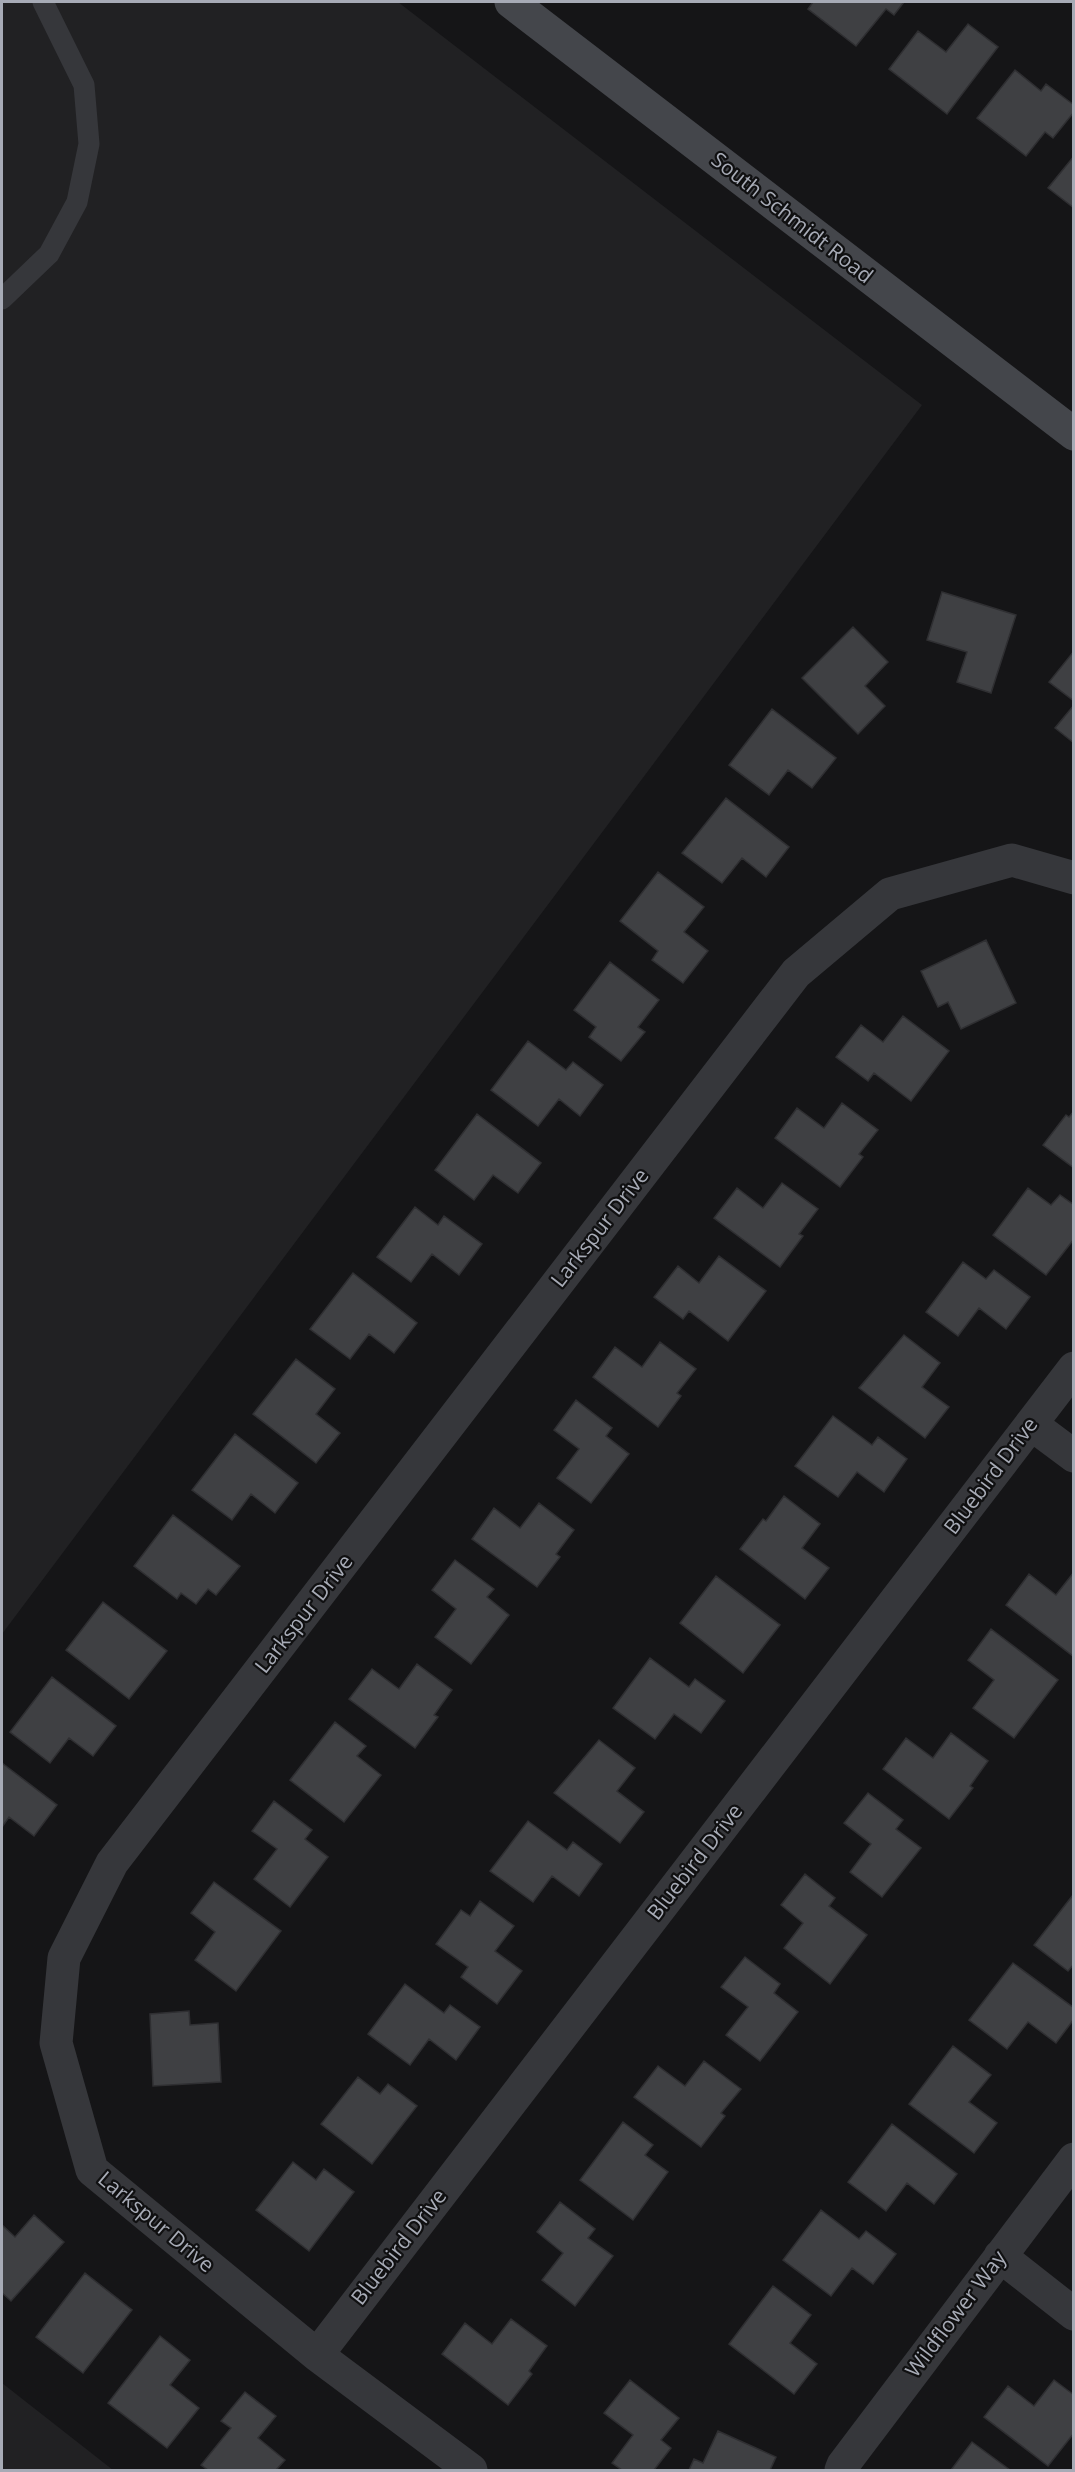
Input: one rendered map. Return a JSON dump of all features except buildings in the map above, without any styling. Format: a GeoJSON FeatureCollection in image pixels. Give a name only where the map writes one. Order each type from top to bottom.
{"type":"FeatureCollection","features":[{"type":"Feature","properties":{"kind":"street","name":"South Schmidt Road"},"geometry":{"type":"LineString","coordinates":[[510,2],[1074,434]]}},
{"type":"Feature","properties":{"kind":"street","name":"Larkspur Drive"},"geometry":{"type":"LineString","coordinates":[[471,2470],[317,2355],[92,2170],[56,2043],[64,1958],[112,1863],[796,973],[890,894],[1012,860],[1074,878]]}},
{"type":"Feature","properties":{"kind":"street","name":"Bluebird Drive"},"geometry":{"type":"LineString","coordinates":[[317,2355],[1074,1368]]}},
{"type":"Feature","properties":{"kind":"street"},"geometry":{"type":"LineString","coordinates":[[1032,1424],[1074,1456]]}},
{"type":"Feature","properties":{"kind":"street","name":"Wildflower Way"},"geometry":{"type":"LineString","coordinates":[[841,2470],[1074,2159]]}},
{"type":"Feature","properties":{"kind":"street"},"geometry":{"type":"LineString","coordinates":[[1000,2256],[1074,2314]]}},
{"type":"Feature","properties":{"kind":"lane"},"geometry":{"type":"LineString","coordinates":[[2,299],[49,254],[76,202],[89,144],[84,85],[44,2]]}},
{"type":"Feature","properties":{"kind":"shaded area"},"geometry":{"type":"Polygon","coordinates":[[[2,2],[398,2],[922,405],[2,1634],[2,2]]]}},
{"type":"Feature","properties":{"kind":"shaded area"},"geometry":{"type":"Polygon","coordinates":[[[2,2383],[113,2470],[2,2470],[2,2383]]]}}]}
